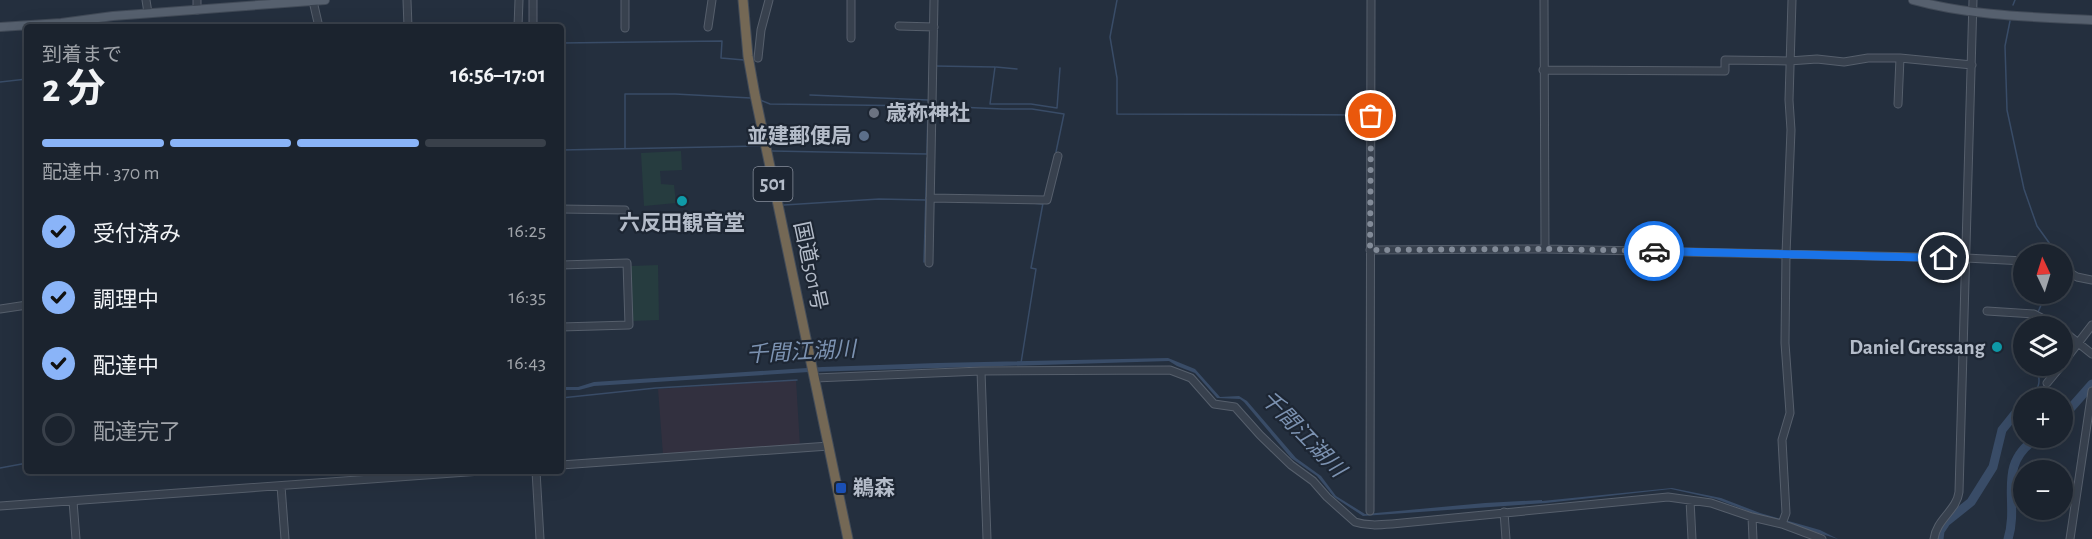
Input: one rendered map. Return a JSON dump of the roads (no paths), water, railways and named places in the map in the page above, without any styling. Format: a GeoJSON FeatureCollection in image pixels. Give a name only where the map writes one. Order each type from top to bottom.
{"type":"FeatureCollection","features":[{"type":"Feature","properties":{"kind":"highway","name":"国道501号"},"geometry":{"type":"LineString","coordinates":[[743,0],[753,84],[848,539]]}},
{"type":"Feature","properties":{"kind":"main road"},"geometry":{"type":"LineString","coordinates":[[34,24],[325,0]]}},
{"type":"Feature","properties":{"kind":"main road"},"geometry":{"type":"LineString","coordinates":[[1912,0],[1973,12],[2092,20]]}},
{"type":"Feature","properties":{"kind":"main road"},"geometry":{"type":"LineString","coordinates":[[0,27],[24,25]]}},
{"type":"Feature","properties":{"kind":"street"},"geometry":{"type":"LineString","coordinates":[[146,0],[148,14]]}},
{"type":"Feature","properties":{"kind":"street"},"geometry":{"type":"LineString","coordinates":[[197,0],[197,10]]}},
{"type":"Feature","properties":{"kind":"street"},"geometry":{"type":"LineString","coordinates":[[407,0],[408,24]]}},
{"type":"Feature","properties":{"kind":"street"},"geometry":{"type":"LineString","coordinates":[[518,24],[519,0]]}},
{"type":"Feature","properties":{"kind":"street"},"geometry":{"type":"LineString","coordinates":[[533,0],[533,24]]}},
{"type":"Feature","properties":{"kind":"street"},"geometry":{"type":"LineString","coordinates":[[625,0],[625,28]]}},
{"type":"Feature","properties":{"kind":"street"},"geometry":{"type":"LineString","coordinates":[[708,27],[712,0]]}},
{"type":"Feature","properties":{"kind":"street"},"geometry":{"type":"LineString","coordinates":[[758,58],[761,30],[769,0]]}},
{"type":"Feature","properties":{"kind":"street"},"geometry":{"type":"LineString","coordinates":[[851,0],[851,38]]}},
{"type":"Feature","properties":{"kind":"street"},"geometry":{"type":"LineString","coordinates":[[929,263],[934,0]]}},
{"type":"Feature","properties":{"kind":"street"},"geometry":{"type":"LineString","coordinates":[[1370,511],[1371,0]]}},
{"type":"Feature","properties":{"kind":"street"},"geometry":{"type":"LineString","coordinates":[[1544,0],[1545,249]]}},
{"type":"Feature","properties":{"kind":"street"},"geometry":{"type":"LineString","coordinates":[[1782,524],[1786,513],[1782,440],[1790,413],[1785,343],[1792,0]]}},
{"type":"Feature","properties":{"kind":"street"},"geometry":{"type":"LineString","coordinates":[[1934,539],[1936,530],[1955,504],[1959,492],[1973,0]]}},
{"type":"Feature","properties":{"kind":"street"},"geometry":{"type":"LineString","coordinates":[[313,1],[318,24]]}},
{"type":"Feature","properties":{"kind":"street"},"geometry":{"type":"LineString","coordinates":[[899,26],[934,27]]}},
{"type":"Feature","properties":{"kind":"street"},"geometry":{"type":"LineString","coordinates":[[1543,70],[1725,72],[1725,60],[1818,59],[1844,62],[1868,58],[1900,58],[1972,65]]}},
{"type":"Feature","properties":{"kind":"street"},"geometry":{"type":"LineString","coordinates":[[1898,104],[1900,58]]}},
{"type":"Feature","properties":{"kind":"street"},"geometry":{"type":"LineString","coordinates":[[930,198],[1047,200],[1058,156]]}},
{"type":"Feature","properties":{"kind":"street"},"geometry":{"type":"LineString","coordinates":[[564,209],[625,210]]}},
{"type":"Feature","properties":{"kind":"street"},"geometry":{"type":"LineString","coordinates":[[1370,250],[1545,249],[2013,260]]}},
{"type":"Feature","properties":{"kind":"street"},"geometry":{"type":"LineString","coordinates":[[564,265],[627,263],[629,325],[564,327]]}},
{"type":"Feature","properties":{"kind":"street"},"geometry":{"type":"LineString","coordinates":[[2073,275],[2092,280]]}},
{"type":"Feature","properties":{"kind":"street"},"geometry":{"type":"LineString","coordinates":[[0,309],[24,305]]}},
{"type":"Feature","properties":{"kind":"street"},"geometry":{"type":"LineString","coordinates":[[1987,311],[2039,316]]}},
{"type":"Feature","properties":{"kind":"street"},"geometry":{"type":"LineString","coordinates":[[2073,351],[2092,325]]}},
{"type":"Feature","properties":{"kind":"street"},"geometry":{"type":"LineString","coordinates":[[2073,338],[2092,354]]}},
{"type":"Feature","properties":{"kind":"street"},"geometry":{"type":"LineString","coordinates":[[814,373],[1170,370],[1191,378],[1214,404],[1235,407],[1291,465],[1313,481],[1327,498],[1355,522],[1369,525],[1668,497],[1711,503],[1782,524],[1822,539]]}},
{"type":"Feature","properties":{"kind":"street"},"geometry":{"type":"LineString","coordinates":[[981,371],[987,539]]}},
{"type":"Feature","properties":{"kind":"street"},"geometry":{"type":"LineString","coordinates":[[2047,383],[2053,376]]}},
{"type":"Feature","properties":{"kind":"street"},"geometry":{"type":"LineString","coordinates":[[2070,539],[2092,392]]}},
{"type":"Feature","properties":{"kind":"street"},"geometry":{"type":"LineString","coordinates":[[564,465],[829,446]]}},
{"type":"Feature","properties":{"kind":"street"},"geometry":{"type":"LineString","coordinates":[[0,506],[281,486],[408,474]]}},
{"type":"Feature","properties":{"kind":"street"},"geometry":{"type":"LineString","coordinates":[[536,474],[540,539]]}},
{"type":"Feature","properties":{"kind":"street"},"geometry":{"type":"LineString","coordinates":[[281,486],[285,539]]}},
{"type":"Feature","properties":{"kind":"street"},"geometry":{"type":"LineString","coordinates":[[1690,500],[1692,539]]}},
{"type":"Feature","properties":{"kind":"street"},"geometry":{"type":"LineString","coordinates":[[73,501],[76,539]]}},
{"type":"Feature","properties":{"kind":"street"},"geometry":{"type":"LineString","coordinates":[[1504,512],[1506,539]]}},
{"type":"Feature","properties":{"kind":"street"},"geometry":{"type":"LineString","coordinates":[[1752,517],[1753,539]]}},
{"type":"Feature","properties":{"kind":"water"},"geometry":{"type":"Polygon","coordinates":[[[1168,358],[1195,369],[1220,397],[1239,396],[1247,401],[1296,458],[1321,476],[1336,496],[1365,514],[1485,503],[1542,501],[1672,488],[1721,498],[1760,513],[1820,530],[1838,539],[1716,499],[1671,489],[1546,503],[1363,516],[1334,497],[1317,476],[1291,458],[1244,402],[1240,399],[1217,398],[1195,373],[1169,361],[809,372],[564,390],[564,387],[578,387],[594,382],[822,367],[1168,358]]]}},
{"type":"Feature","properties":{"kind":"waterway"},"geometry":{"type":"LineString","coordinates":[[1117,0],[1110,37],[1117,78],[1117,114],[1366,115]]}},
{"type":"Feature","properties":{"kind":"waterway"},"geometry":{"type":"LineString","coordinates":[[2013,5],[2015,0]]}},
{"type":"Feature","properties":{"kind":"waterway"},"geometry":{"type":"LineString","coordinates":[[2010,21],[2005,46],[2007,110],[2024,189],[2037,226],[2050,244]]}},
{"type":"Feature","properties":{"kind":"waterway"},"geometry":{"type":"LineString","coordinates":[[564,43],[722,41],[721,58],[744,60]]}},
{"type":"Feature","properties":{"kind":"waterway"},"geometry":{"type":"LineString","coordinates":[[934,66],[995,67],[990,104],[1031,104],[1057,108],[1060,68]]}},
{"type":"Feature","properties":{"kind":"waterway"},"geometry":{"type":"LineString","coordinates":[[996,67],[1017,69]]}},
{"type":"Feature","properties":{"kind":"waterway"},"geometry":{"type":"LineString","coordinates":[[0,82],[24,79]]}},
{"type":"Feature","properties":{"kind":"waterway"},"geometry":{"type":"LineString","coordinates":[[625,148],[625,94],[751,98]]}},
{"type":"Feature","properties":{"kind":"waterway"},"geometry":{"type":"LineString","coordinates":[[810,95],[928,101]]}},
{"type":"Feature","properties":{"kind":"waterway"},"geometry":{"type":"LineString","coordinates":[[760,100],[770,104],[928,106]]}},
{"type":"Feature","properties":{"kind":"waterway"},"geometry":{"type":"LineString","coordinates":[[935,106],[1032,109],[1064,114],[1056,152]]}},
{"type":"Feature","properties":{"kind":"waterway"},"geometry":{"type":"LineString","coordinates":[[772,151],[927,154],[928,107]]}},
{"type":"Feature","properties":{"kind":"waterway"},"geometry":{"type":"LineString","coordinates":[[564,150],[760,146]]}},
{"type":"Feature","properties":{"kind":"waterway"},"geometry":{"type":"LineString","coordinates":[[924,262],[927,158]]}},
{"type":"Feature","properties":{"kind":"waterway"},"geometry":{"type":"LineString","coordinates":[[784,205],[879,199],[926,200]]}},
{"type":"Feature","properties":{"kind":"waterway"},"geometry":{"type":"LineString","coordinates":[[1032,203],[1042,204]]}},
{"type":"Feature","properties":{"kind":"waterway"},"geometry":{"type":"LineString","coordinates":[[1021,363],[1036,269],[1031,268],[1043,203]]}},
{"type":"Feature","properties":{"kind":"waterway"},"geometry":{"type":"LineString","coordinates":[[2038,312],[2042,304]]}},
{"type":"Feature","properties":{"kind":"waterway"},"geometry":{"type":"LineString","coordinates":[[2037,388],[2039,376]]}},
{"type":"Feature","properties":{"kind":"waterway"},"geometry":{"type":"LineString","coordinates":[[564,398],[656,388],[797,380]]}},
{"type":"Feature","properties":{"kind":"waterway"},"geometry":{"type":"LineString","coordinates":[[2073,406],[2092,384]]}},
{"type":"Feature","properties":{"kind":"waterway"},"geometry":{"type":"LineString","coordinates":[[1939,539],[1940,531],[1946,522],[1971,502],[1993,467],[2002,430],[2013,416]]}},
{"type":"Feature","properties":{"kind":"waterway"},"geometry":{"type":"LineString","coordinates":[[2008,539],[2011,525],[2013,472],[2016,460],[2025,448]]}},
{"type":"Feature","properties":{"kind":"waterway"},"geometry":{"type":"LineString","coordinates":[[0,468],[24,464]]}},
{"type":"Feature","properties":{"kind":"place","name":"歳称神社"},"geometry":{"type":"Point","coordinates":[874,113]}},
{"type":"Feature","properties":{"kind":"place","name":"並建郵便局"},"geometry":{"type":"Point","coordinates":[864,136]}},
{"type":"Feature","properties":{"kind":"place","name":"六反田観音堂"},"geometry":{"type":"Point","coordinates":[682,201]}},
{"type":"Feature","properties":{"kind":"place","name":"Daniel Gressang"},"geometry":{"type":"Point","coordinates":[1997,347]}},
{"type":"Feature","properties":{"kind":"place","name":"鵜森"},"geometry":{"type":"Point","coordinates":[841,488]}},
{"type":"Feature","properties":{"kind":"water label","name":"千間江湖川"},"geometry":{"type":"Point","coordinates":[801,352]}},
{"type":"Feature","properties":{"kind":"water label","name":"千間江湖川"},"geometry":{"type":"Point","coordinates":[1303,434]}}]}
